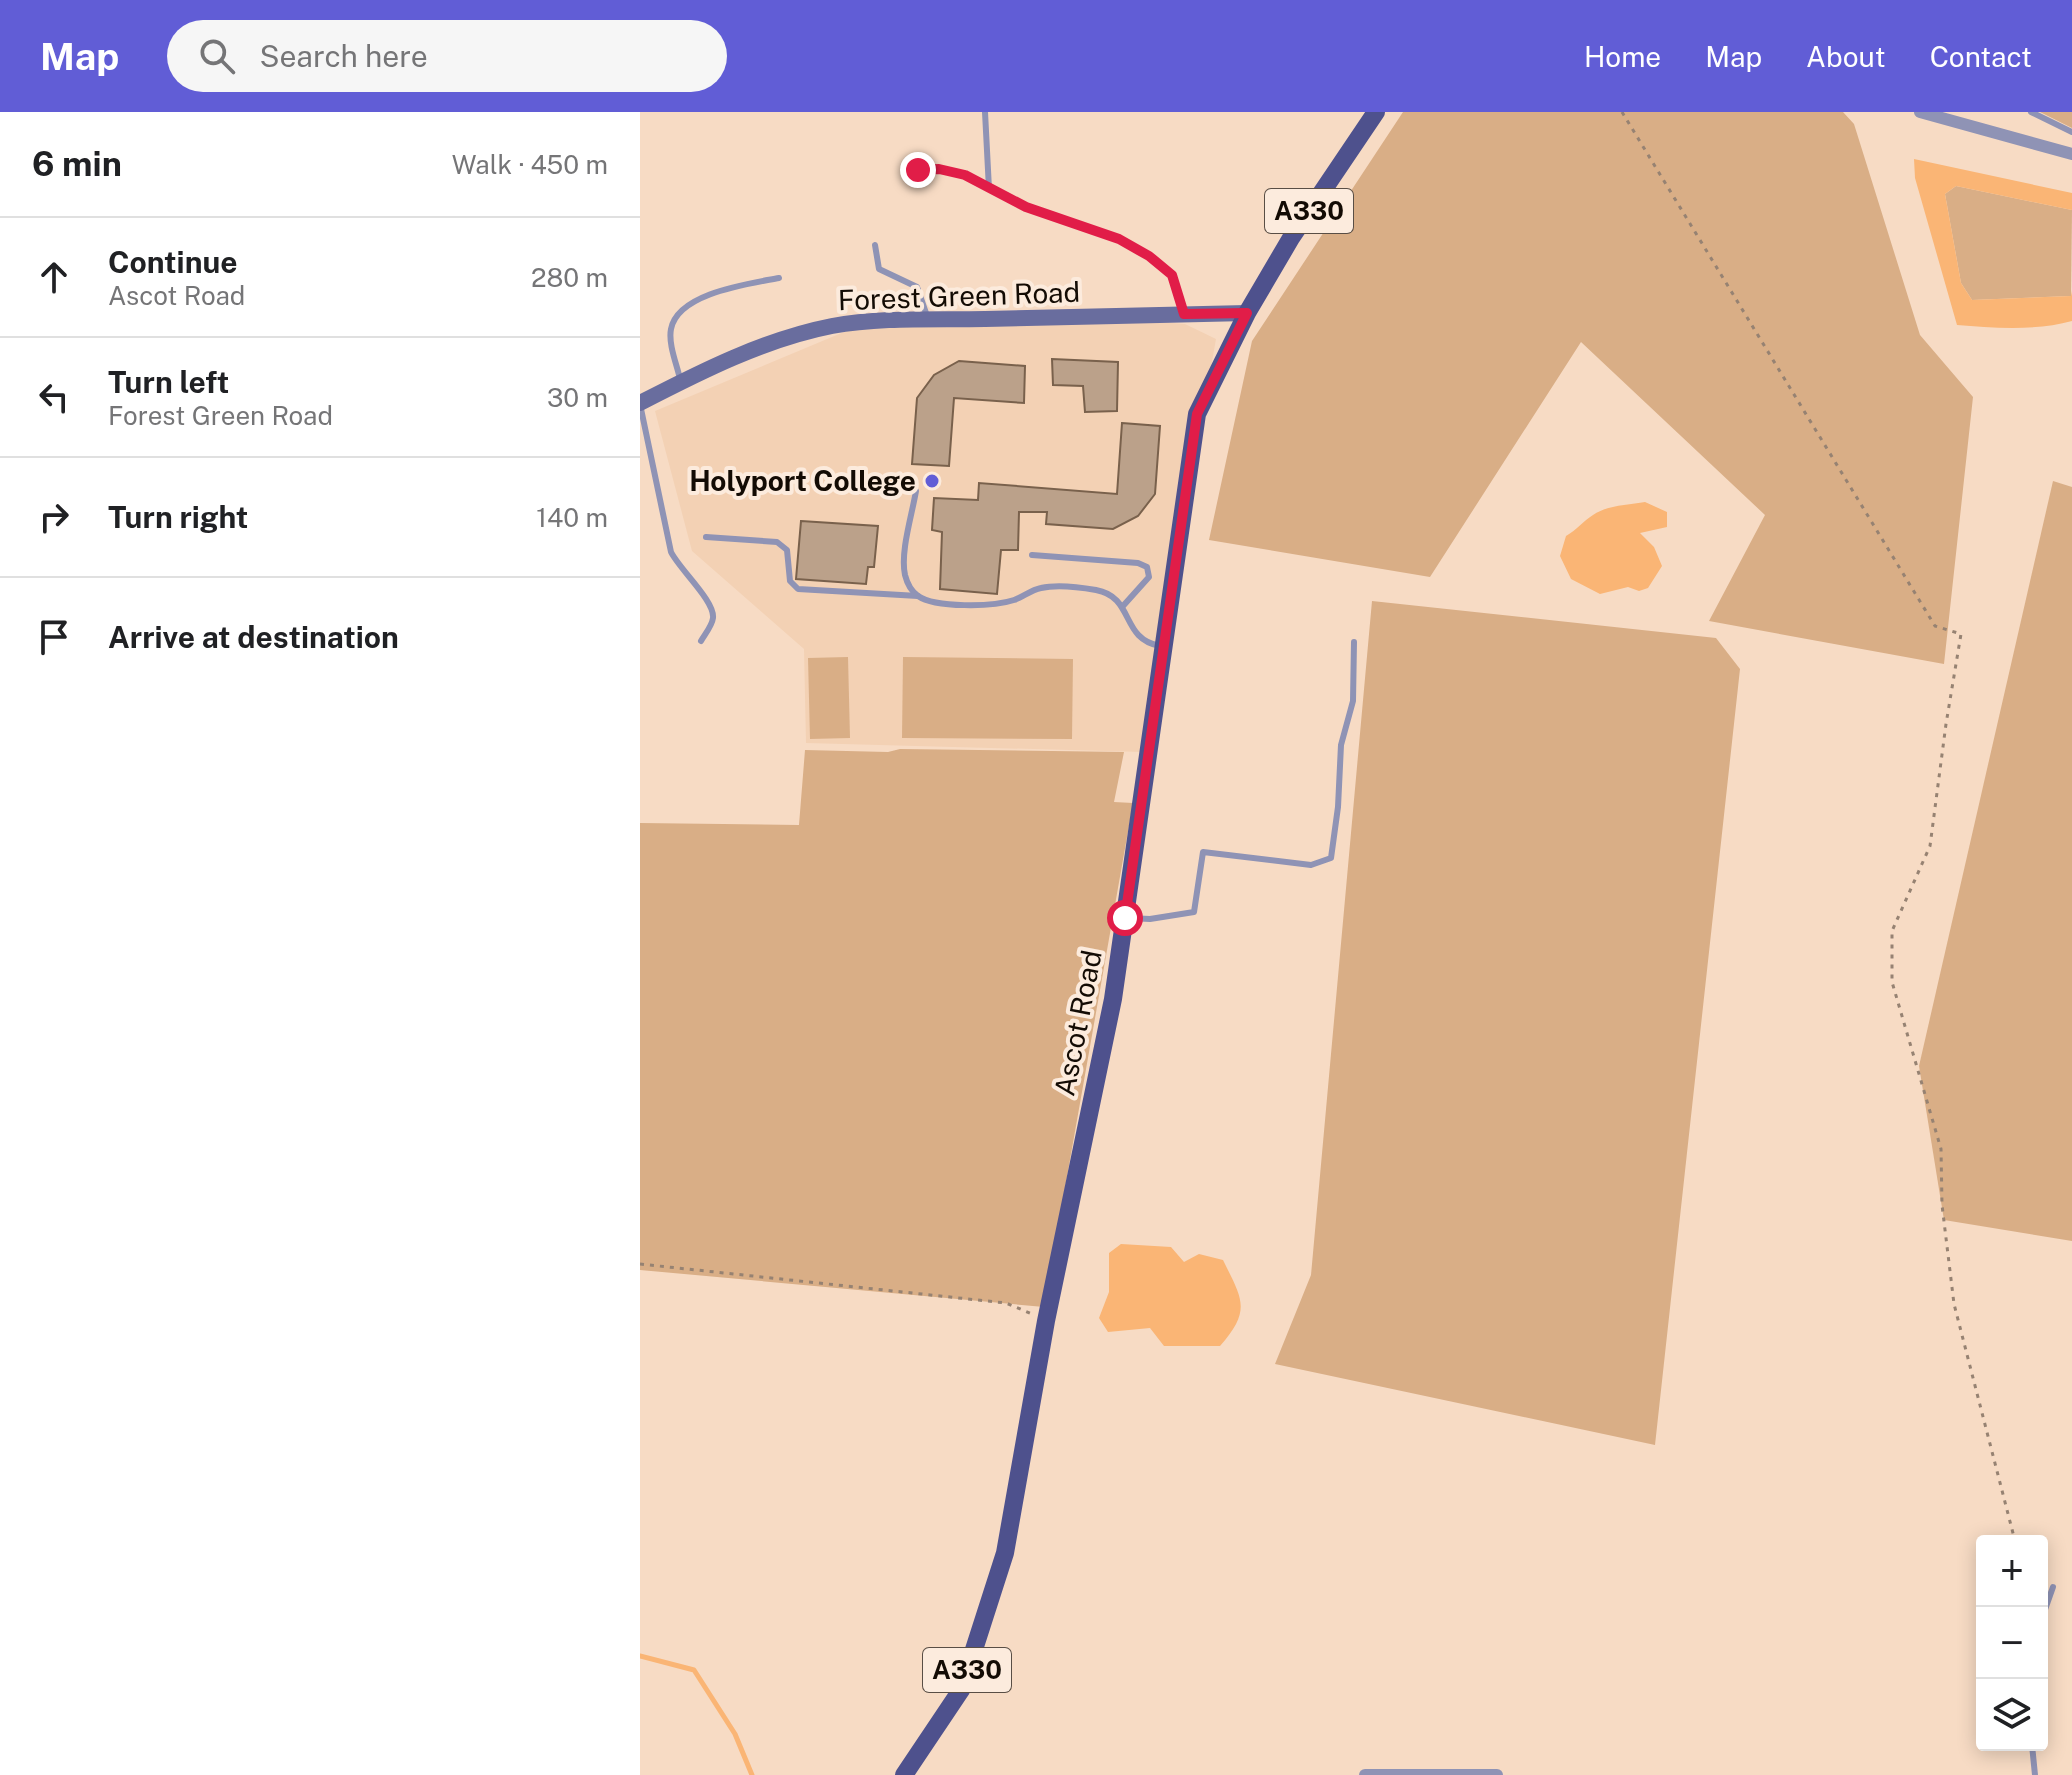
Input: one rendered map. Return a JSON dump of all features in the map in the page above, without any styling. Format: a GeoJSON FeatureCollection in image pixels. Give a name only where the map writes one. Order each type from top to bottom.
{"type":"FeatureCollection","features":[{"type":"Feature","properties":{"kind":"main road","name":"Ascot Road"},"geometry":{"type":"LineString","coordinates":[[904,1775],[961,1690],[1005,1553],[1046,1321],[1113,999],[1197,414],[1247,313],[1291,238],[1376,112]]}},
{"type":"Feature","properties":{"kind":"main road","name":"Forest Green Road"},"geometry":{"type":"LineString","coordinates":[[640,404],[681,381],[795,335],[834,326],[928,320],[1247,313]]}},
{"type":"Feature","properties":{"kind":"street"},"geometry":{"type":"LineString","coordinates":[[1920,112],[2072,154]]}},
{"type":"Feature","properties":{"kind":"street"},"geometry":{"type":"LineString","coordinates":[[1365,1775],[1497,1775]]}},
{"type":"Feature","properties":{"kind":"lane"},"geometry":{"type":"LineString","coordinates":[[985,112],[989,189]]}},
{"type":"Feature","properties":{"kind":"lane"},"geometry":{"type":"LineString","coordinates":[[2031,112],[2072,132]]}},
{"type":"Feature","properties":{"kind":"lane"},"geometry":{"type":"LineString","coordinates":[[918,170],[939,169],[965,175],[1026,207],[1119,239],[1149,256],[1172,275],[1184,314]]}},
{"type":"Feature","properties":{"kind":"lane"},"geometry":{"type":"LineString","coordinates":[[875,245],[879,269],[917,287],[928,320]]}},
{"type":"Feature","properties":{"kind":"lane"},"geometry":{"type":"LineString","coordinates":[[681,381],[670,331],[686,306],[710,294],[779,278]]}},
{"type":"Feature","properties":{"kind":"lane"},"geometry":{"type":"LineString","coordinates":[[640,404],[671,552],[678,566],[713,610],[713,621],[701,641]]}},
{"type":"Feature","properties":{"kind":"lane"},"geometry":{"type":"LineString","coordinates":[[916,491],[904,557],[909,586],[918,596]]}},
{"type":"Feature","properties":{"kind":"lane"},"geometry":{"type":"LineString","coordinates":[[706,537],[777,542],[787,550],[790,581],[798,589],[918,596],[939,602],[978,605],[1015,600],[1041,588],[1056,586],[1105,592],[1123,606],[1137,636],[1164,647]]}},
{"type":"Feature","properties":{"kind":"lane"},"geometry":{"type":"LineString","coordinates":[[1032,555],[1138,563],[1147,567],[1149,577],[1123,606]]}},
{"type":"Feature","properties":{"kind":"lane"},"geometry":{"type":"LineString","coordinates":[[1125,918],[1150,919],[1194,912],[1203,852],[1311,865],[1331,858],[1338,807],[1341,745],[1353,701],[1354,642]]}},
{"type":"Feature","properties":{"kind":"lane"},"geometry":{"type":"LineString","coordinates":[[2046,1607],[2053,1587]]}},
{"type":"Feature","properties":{"kind":"lane"},"geometry":{"type":"LineString","coordinates":[[2033,1751],[2035,1775]]}},
{"type":"Feature","properties":{"kind":"path"},"geometry":{"type":"LineString","coordinates":[[1622,112],[1935,626],[1961,634],[1930,846],[1892,931],[1892,982],[1941,1149],[1942,1205],[1954,1304],[2013,1535]]}},
{"type":"Feature","properties":{"kind":"path"},"geometry":{"type":"LineString","coordinates":[[640,1264],[1006,1303],[1046,1321]]}},
{"type":"Feature","properties":{"kind":"shaded area"},"geometry":{"type":"Polygon","coordinates":[[[1403,112],[1843,112],[1854,124],[1920,335],[1973,397],[1944,664],[1709,621],[1765,515],[1581,342],[1430,577],[1209,540],[1252,341],[1403,112]]]}},
{"type":"Feature","properties":{"kind":"shaded area"},"geometry":{"type":"Polygon","coordinates":[[[2040,112],[2072,112],[2072,128],[2040,112]]]}},
{"type":"Feature","properties":{"kind":"shaded area"},"geometry":{"type":"Polygon","coordinates":[[[1914,159],[2072,193],[2072,210],[1956,186],[1945,194],[1961,283],[1972,300],[2071,296],[2072,291],[2072,321],[2030,327],[1957,325],[1915,178],[1914,159]]]}},
{"type":"Feature","properties":{"kind":"shaded area"},"geometry":{"type":"Polygon","coordinates":[[[1956,186],[2072,210],[2071,296],[1972,300],[1961,283],[1945,194],[1956,186]]]}},
{"type":"Feature","properties":{"kind":"shaded area","name":"Holyport College"},"geometry":{"type":"Polygon","coordinates":[[[1135,320],[1185,324],[1216,339],[1143,752],[806,743],[804,649],[692,551],[655,411],[863,324],[1135,320]]]}},
{"type":"Feature","properties":{"kind":"shaded area"},"geometry":{"type":"Polygon","coordinates":[[[2053,481],[2072,487],[2072,1241],[1944,1220],[1919,1066],[2053,481]]]}},
{"type":"Feature","properties":{"kind":"shaded area"},"geometry":{"type":"Polygon","coordinates":[[[1645,502],[1667,512],[1667,527],[1640,533],[1654,547],[1662,566],[1648,588],[1639,591],[1628,587],[1600,594],[1571,579],[1560,556],[1566,536],[1599,512],[1645,502]]]}},
{"type":"Feature","properties":{"kind":"shaded area"},"geometry":{"type":"Polygon","coordinates":[[[1372,601],[1716,638],[1740,669],[1655,1445],[1275,1364],[1311,1275],[1372,601]]]}},
{"type":"Feature","properties":{"kind":"shaded area"},"geometry":{"type":"Polygon","coordinates":[[[848,657],[850,738],[810,739],[808,658],[848,657]]]}},
{"type":"Feature","properties":{"kind":"shaded area"},"geometry":{"type":"Polygon","coordinates":[[[903,657],[1073,659],[1072,739],[902,738],[903,657]]]}},
{"type":"Feature","properties":{"kind":"shaded area"},"geometry":{"type":"Polygon","coordinates":[[[900,749],[1124,752],[1114,802],[1133,803],[1044,1307],[640,1270],[640,823],[799,825],[805,750],[888,752],[900,749]]]}},
{"type":"Feature","properties":{"kind":"shaded area"},"geometry":{"type":"Polygon","coordinates":[[[1121,1244],[1171,1247],[1184,1262],[1199,1254],[1223,1260],[1241,1304],[1237,1323],[1220,1346],[1164,1346],[1150,1328],[1108,1332],[1099,1318],[1109,1292],[1109,1253],[1121,1244]]]}},
{"type":"Feature","properties":{"kind":"building"},"geometry":{"type":"Polygon","coordinates":[[[1052,359],[1118,362],[1117,411],[1085,412],[1083,386],[1053,385],[1052,359]]]}},
{"type":"Feature","properties":{"kind":"building"},"geometry":{"type":"Polygon","coordinates":[[[959,361],[1025,366],[1024,403],[954,398],[949,466],[912,464],[917,398],[934,375],[959,361]]]}},
{"type":"Feature","properties":{"kind":"building"},"geometry":{"type":"Polygon","coordinates":[[[1122,423],[1160,426],[1155,494],[1138,516],[1113,529],[1046,524],[1047,512],[1019,512],[1018,550],[1001,550],[997,594],[940,589],[942,532],[932,530],[934,498],[978,500],[979,483],[1117,494],[1122,423]]]}},
{"type":"Feature","properties":{"kind":"building"},"geometry":{"type":"Polygon","coordinates":[[[801,521],[878,526],[874,567],[868,567],[866,584],[796,579],[801,521]]]}},
{"type":"Feature","properties":{"kind":"waterway"},"geometry":{"type":"LineString","coordinates":[[640,1656],[694,1670],[735,1734],[752,1775]]}},
{"type":"Feature","properties":{"kind":"place","name":"Holyport College"},"geometry":{"type":"Point","coordinates":[932,481]}},
{"type":"Feature","properties":{"kind":"route"},"geometry":{"type":"LineString","coordinates":[[918,170],[939,169],[965,175],[1026,207],[1119,239],[1149,256],[1172,275],[1184,314],[1247,313],[1197,414],[1125,918]]}}]}
